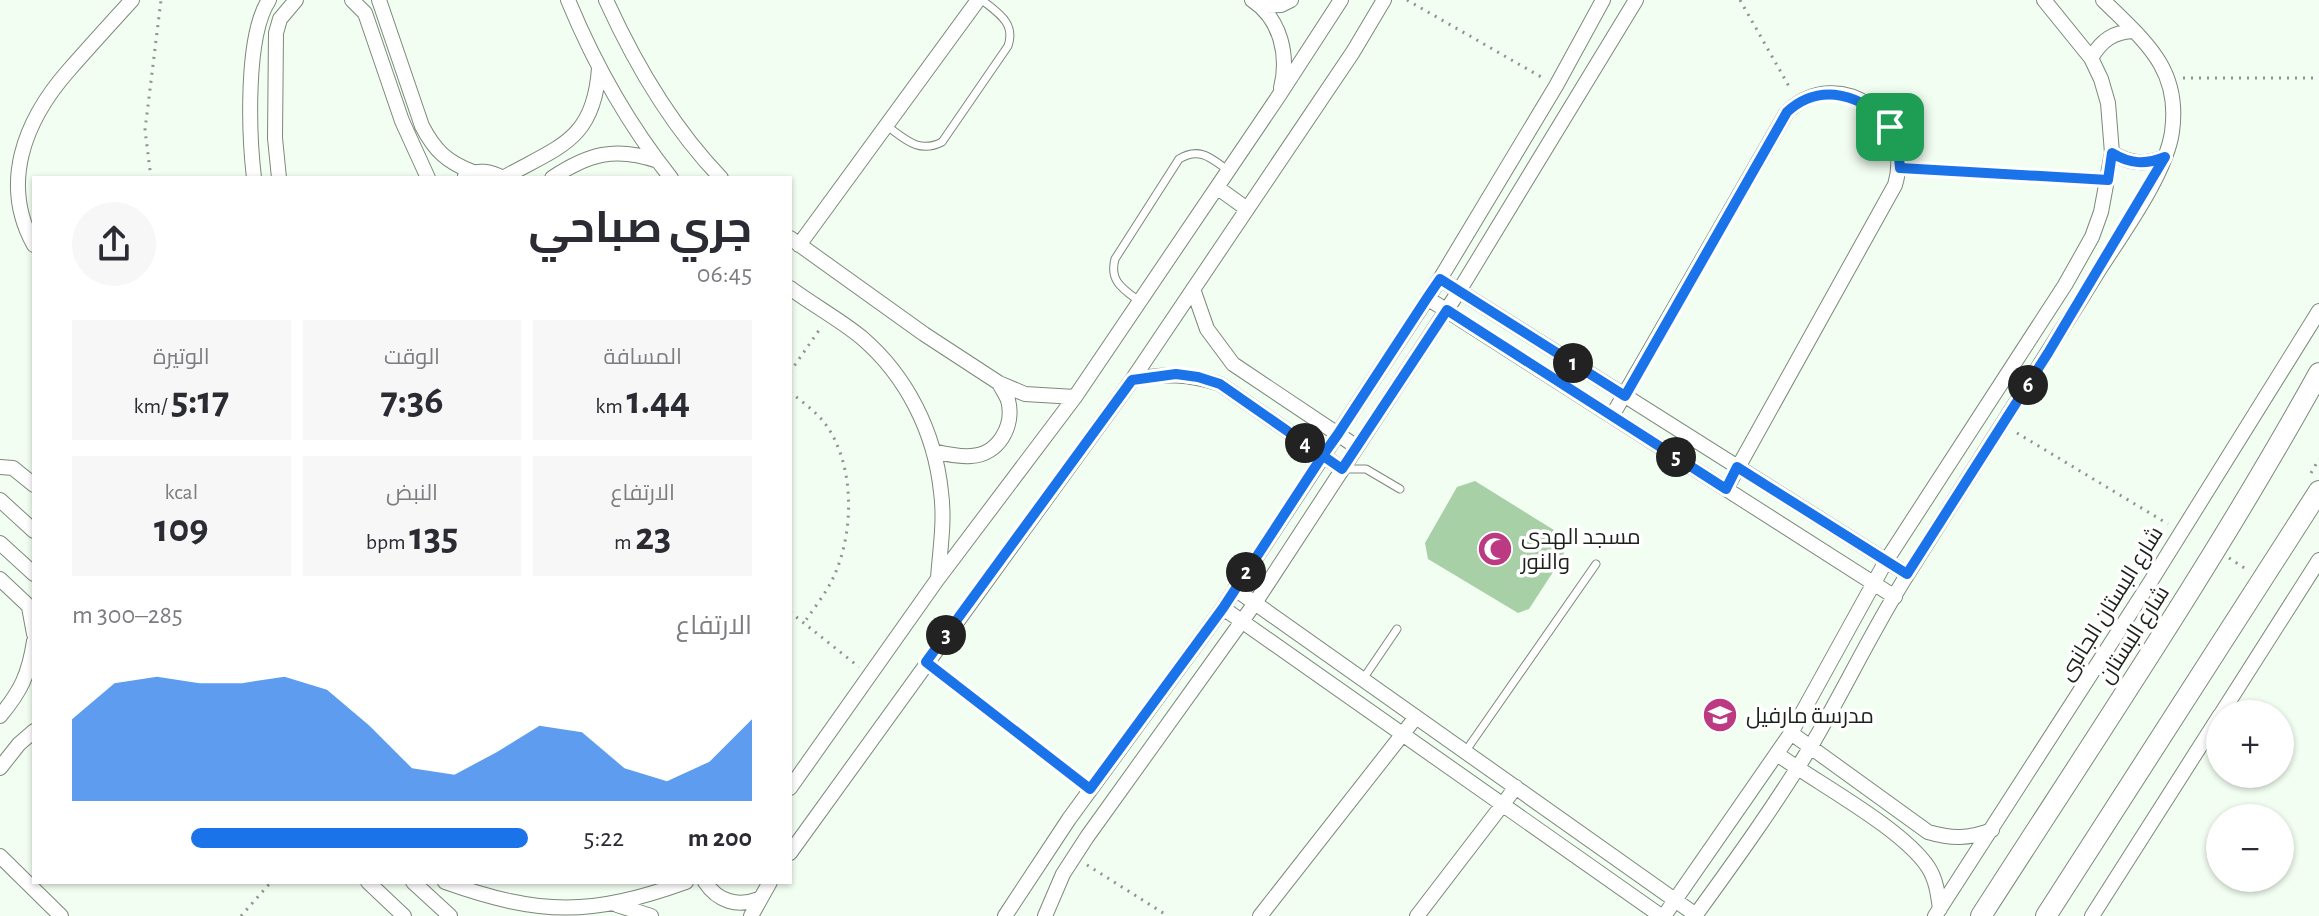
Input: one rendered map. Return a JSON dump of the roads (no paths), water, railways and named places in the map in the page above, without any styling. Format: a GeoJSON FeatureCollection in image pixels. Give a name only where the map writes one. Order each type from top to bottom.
{"type":"FeatureCollection","features":[{"type":"Feature","properties":{"kind":"street"},"geometry":{"type":"LineString","coordinates":[[32,243],[20,232],[7,203],[5,175],[13,144],[24,124],[50,91],[132,0]]}},
{"type":"Feature","properties":{"kind":"street"},"geometry":{"type":"LineString","coordinates":[[279,176],[275,138],[276,33],[280,19],[296,0]]}},
{"type":"Feature","properties":{"kind":"street"},"geometry":{"type":"LineString","coordinates":[[352,0],[365,13],[402,121],[427,176]]}},
{"type":"Feature","properties":{"kind":"street"},"geometry":{"type":"LineString","coordinates":[[568,0],[599,68],[669,176]]}},
{"type":"Feature","properties":{"kind":"street"},"geometry":{"type":"LineString","coordinates":[[606,0],[626,44],[652,86],[689,140],[719,176]]}},
{"type":"Feature","properties":{"kind":"street"},"geometry":{"type":"LineString","coordinates":[[1257,3],[1281,5],[1291,0]]}},
{"type":"Feature","properties":{"kind":"street"},"geometry":{"type":"LineString","coordinates":[[792,785],[937,580],[1075,397],[1218,188],[1341,0]]}},
{"type":"Feature","properties":{"kind":"street"},"geometry":{"type":"LineString","coordinates":[[792,850],[1132,380],[1353,52],[1384,0]]}},
{"type":"Feature","properties":{"kind":"street"},"geometry":{"type":"LineString","coordinates":[[1005,916],[1090,789],[1223,608],[1440,279],[1556,86],[1603,0]]}},
{"type":"Feature","properties":{"kind":"street"},"geometry":{"type":"LineString","coordinates":[[1045,916],[1050,900],[1074,857],[1243,622],[1447,310],[1636,0]]}},
{"type":"Feature","properties":{"kind":"street"},"geometry":{"type":"LineString","coordinates":[[1223,608],[1662,916],[1677,901],[1791,733],[1886,561],[2065,285],[2092,237],[2112,153],[2108,103],[2091,58],[2044,0]]}},
{"type":"Feature","properties":{"kind":"street"},"geometry":{"type":"LineString","coordinates":[[1235,589],[1696,915],[1810,747],[1907,574],[2120,236],[2165,157],[2172,135],[2169,78],[2161,62],[2103,0]]}},
{"type":"Feature","properties":{"kind":"street"},"geometry":{"type":"LineString","coordinates":[[365,13],[380,1],[418,115],[431,143],[448,162],[467,175],[489,171],[499,176]]}},
{"type":"Feature","properties":{"kind":"street"},"geometry":{"type":"LineString","coordinates":[[975,2],[886,125],[794,242],[999,383],[1025,394],[1075,397]]}},
{"type":"Feature","properties":{"kind":"street"},"geometry":{"type":"LineString","coordinates":[[1257,3],[1276,26],[1284,49],[1285,74],[1278,97]]}},
{"type":"Feature","properties":{"kind":"street"},"geometry":{"type":"LineString","coordinates":[[254,176],[251,113],[262,4]]}},
{"type":"Feature","properties":{"kind":"street"},"geometry":{"type":"LineString","coordinates":[[258,30],[276,33]]}},
{"type":"Feature","properties":{"kind":"street"},"geometry":{"type":"LineString","coordinates":[[2091,58],[2108,37],[2134,31]]}},
{"type":"Feature","properties":{"kind":"street"},"geometry":{"type":"LineString","coordinates":[[507,176],[565,143],[581,130],[592,112],[599,68]]}},
{"type":"Feature","properties":{"kind":"street"},"geometry":{"type":"LineString","coordinates":[[1612,416],[1776,128],[1798,102],[1818,95],[1839,94],[1859,100],[1877,111],[1890,127],[1898,147],[1900,168],[1887,202],[1726,489]]}},
{"type":"Feature","properties":{"kind":"street"},"geometry":{"type":"LineString","coordinates":[[2112,153],[2138,163],[2165,157]]}},
{"type":"Feature","properties":{"kind":"street"},"geometry":{"type":"LineString","coordinates":[[555,176],[576,162],[597,155],[641,155],[658,161]]}},
{"type":"Feature","properties":{"kind":"street"},"geometry":{"type":"LineString","coordinates":[[1218,188],[1247,209]]}},
{"type":"Feature","properties":{"kind":"street"},"geometry":{"type":"LineString","coordinates":[[1440,279],[1907,574]]}},
{"type":"Feature","properties":{"kind":"street"},"geometry":{"type":"LineString","coordinates":[[792,289],[861,338],[893,370],[916,408],[933,451],[942,493],[937,580]]}},
{"type":"Feature","properties":{"kind":"street"},"geometry":{"type":"LineString","coordinates":[[1193,289],[1207,329],[1233,364],[1357,447]]}},
{"type":"Feature","properties":{"kind":"street"},"geometry":{"type":"LineString","coordinates":[[1427,298],[1895,597]]}},
{"type":"Feature","properties":{"kind":"street","name":"شارع البستان الجانبى"},"geometry":{"type":"LineString","coordinates":[[1937,912],[1992,830],[2319,311]]}},
{"type":"Feature","properties":{"kind":"street","name":"شارع البستان"},"geometry":{"type":"LineString","coordinates":[[1981,916],[2216,549],[2319,373]]}},
{"type":"Feature","properties":{"kind":"street"},"geometry":{"type":"LineString","coordinates":[[1132,380],[1176,374],[1220,384],[1342,469]]}},
{"type":"Feature","properties":{"kind":"street"},"geometry":{"type":"LineString","coordinates":[[933,451],[975,456],[992,449],[1003,437],[1010,419],[1008,400],[999,383]]}},
{"type":"Feature","properties":{"kind":"street"},"geometry":{"type":"LineString","coordinates":[[0,467],[13,468],[32,483]]}},
{"type":"Feature","properties":{"kind":"street"},"geometry":{"type":"LineString","coordinates":[[2046,916],[2319,491]]}},
{"type":"Feature","properties":{"kind":"street"},"geometry":{"type":"LineString","coordinates":[[0,500],[32,529]]}},
{"type":"Feature","properties":{"kind":"street"},"geometry":{"type":"LineString","coordinates":[[0,543],[32,572]]}},
{"type":"Feature","properties":{"kind":"street"},"geometry":{"type":"LineString","coordinates":[[2230,700],[2319,560]]}},
{"type":"Feature","properties":{"kind":"street"},"geometry":{"type":"LineString","coordinates":[[0,579],[32,609]]}},
{"type":"Feature","properties":{"kind":"street"},"geometry":{"type":"LineString","coordinates":[[0,716],[16,697],[30,669],[32,655]]}},
{"type":"Feature","properties":{"kind":"street"},"geometry":{"type":"LineString","coordinates":[[1260,916],[1416,717]]}},
{"type":"Feature","properties":{"kind":"street"},"geometry":{"type":"LineString","coordinates":[[0,768],[32,733]]}},
{"type":"Feature","properties":{"kind":"street"},"geometry":{"type":"LineString","coordinates":[[1791,733],[1928,832],[1950,838],[1972,837],[1992,830]]}},
{"type":"Feature","properties":{"kind":"street"},"geometry":{"type":"LineString","coordinates":[[2092,916],[2206,737]]}},
{"type":"Feature","properties":{"kind":"street"},"geometry":{"type":"LineString","coordinates":[[1777,754],[1915,851],[1929,868],[1937,888],[1937,912]]}},
{"type":"Feature","properties":{"kind":"street"},"geometry":{"type":"LineString","coordinates":[[1417,916],[1516,787]]}},
{"type":"Feature","properties":{"kind":"street"},"geometry":{"type":"LineString","coordinates":[[0,856],[61,916]]}},
{"type":"Feature","properties":{"kind":"street"},"geometry":{"type":"LineString","coordinates":[[415,884],[450,916]]}},
{"type":"Feature","properties":{"kind":"street"},"geometry":{"type":"LineString","coordinates":[[452,884],[538,908],[573,913],[617,905],[680,884]]}},
{"type":"Feature","properties":{"kind":"street"},"geometry":{"type":"LineString","coordinates":[[707,884],[715,895],[726,901],[749,903],[759,899]]}},
{"type":"Feature","properties":{"kind":"street"},"geometry":{"type":"LineString","coordinates":[[751,916],[769,884]]}},
{"type":"Feature","properties":{"kind":"street"},"geometry":{"type":"LineString","coordinates":[[372,886],[394,916]]}},
{"type":"Feature","properties":{"kind":"street"},"geometry":{"type":"LineString","coordinates":[[372,886],[404,916]]}},
{"type":"Feature","properties":{"kind":"street"},"geometry":{"type":"LineString","coordinates":[[617,905],[651,916]]}},
{"type":"Feature","properties":{"kind":"lane"},"geometry":{"type":"LineString","coordinates":[[886,125],[915,146],[934,146],[942,142],[1008,46],[1011,37],[1006,19],[975,2]]}},
{"type":"Feature","properties":{"kind":"lane"},"geometry":{"type":"LineString","coordinates":[[1140,302],[1119,286],[1112,268],[1179,159],[1187,154],[1205,154],[1229,171]]}},
{"type":"Feature","properties":{"kind":"lane"},"geometry":{"type":"LineString","coordinates":[[1357,447],[1366,469]]}},
{"type":"Feature","properties":{"kind":"lane"},"geometry":{"type":"LineString","coordinates":[[1342,469],[1366,469],[1400,489]]}},
{"type":"Feature","properties":{"kind":"lane"},"geometry":{"type":"LineString","coordinates":[[1465,752],[1596,564]]}},
{"type":"Feature","properties":{"kind":"lane"},"geometry":{"type":"LineString","coordinates":[[1363,679],[1397,629]]}},
{"type":"Feature","properties":{"kind":"place","name":"مسجد الهدى والنور"},"geometry":{"type":"Point","coordinates":[1495,549]}},
{"type":"Feature","properties":{"kind":"place","name":"مدرسة مارفيل"},"geometry":{"type":"Point","coordinates":[1720,715]}}]}
